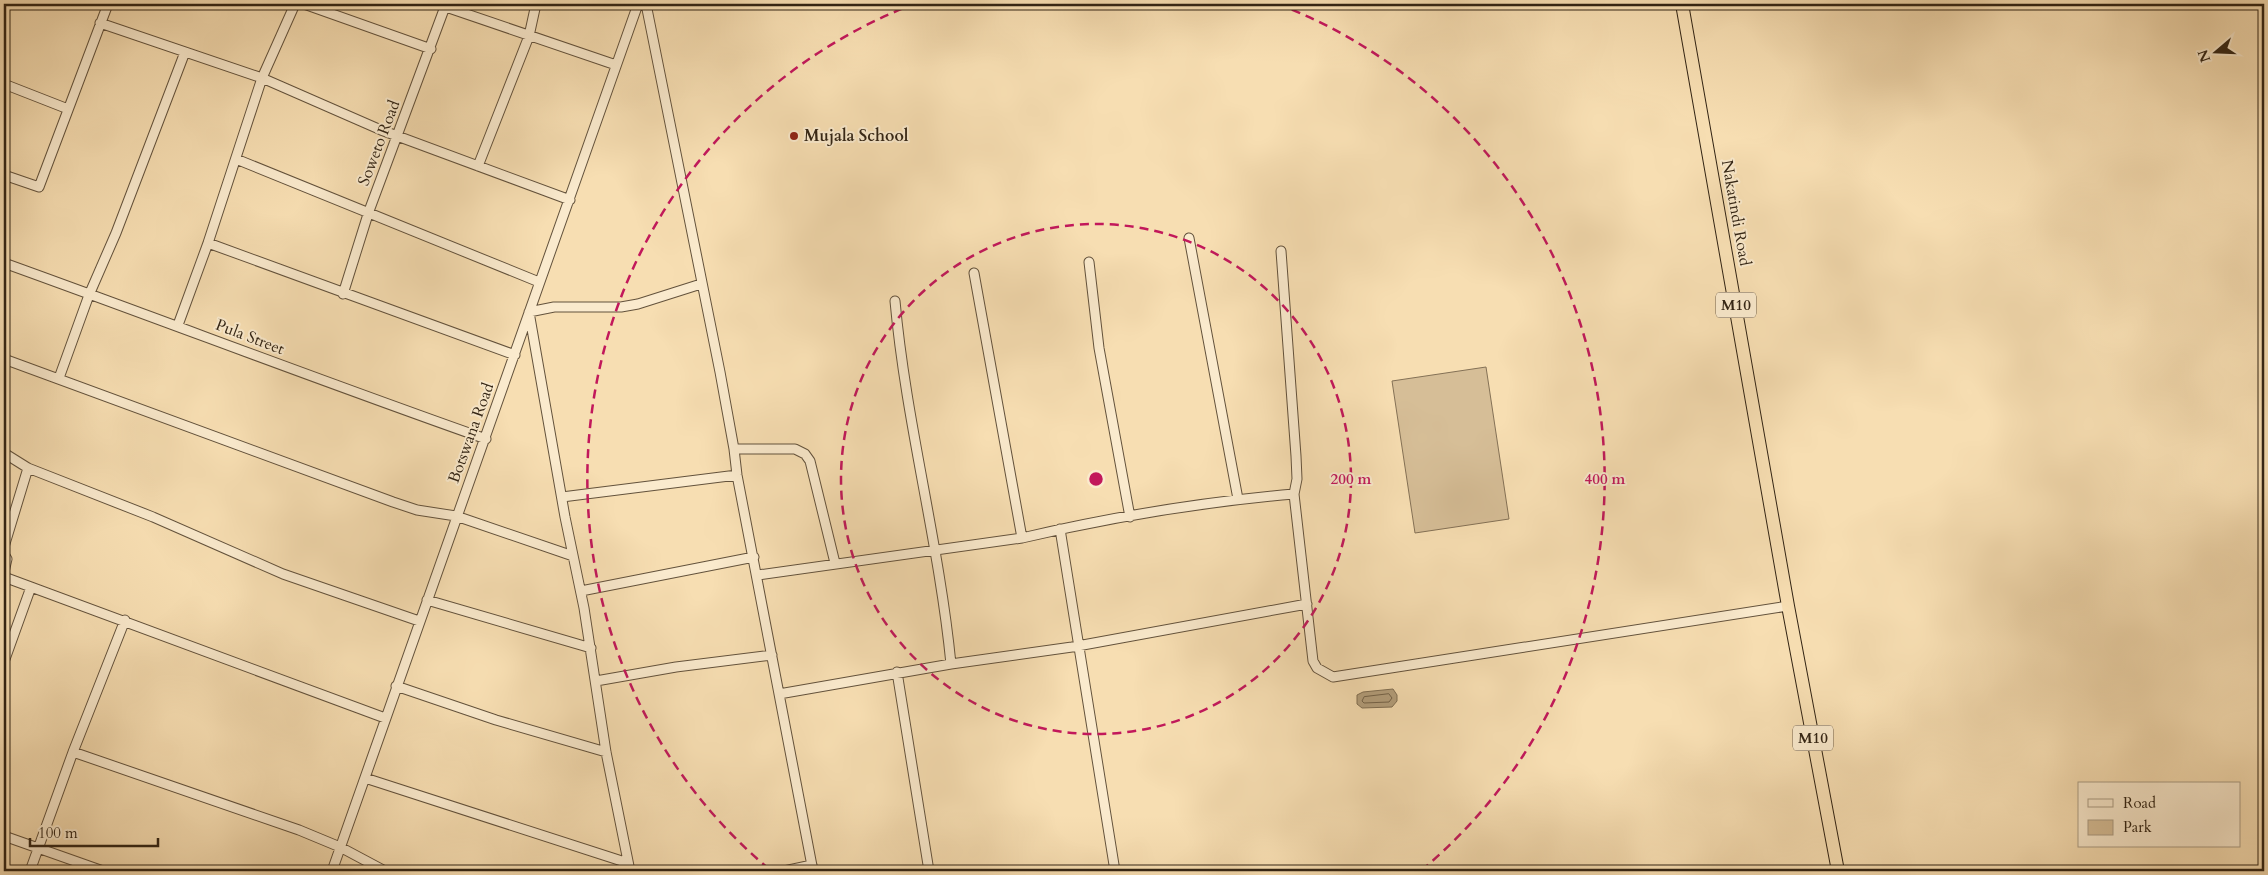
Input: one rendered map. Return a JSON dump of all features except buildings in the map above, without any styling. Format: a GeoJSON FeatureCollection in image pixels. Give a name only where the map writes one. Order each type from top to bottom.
{"type":"FeatureCollection","features":[{"type":"Feature","properties":{"kind":"highway","name":"Nakatindi Road"},"geometry":{"type":"LineString","coordinates":[[1682,4],[1788,606]]}},
{"type":"Feature","properties":{"kind":"highway","name":"M10"},"geometry":{"type":"LineString","coordinates":[[1788,606],[1838,871]]}},
{"type":"Feature","properties":{"kind":"street"},"geometry":{"type":"LineString","coordinates":[[4,175],[39,187],[108,4]]}},
{"type":"Feature","properties":{"kind":"street"},"geometry":{"type":"LineString","coordinates":[[178,325],[208,242],[262,78],[296,4]]}},
{"type":"Feature","properties":{"kind":"street"},"geometry":{"type":"LineString","coordinates":[[304,4],[431,49]]}},
{"type":"Feature","properties":{"kind":"street"},"geometry":{"type":"LineString","coordinates":[[478,166],[529,36],[536,4]]}},
{"type":"Feature","properties":{"kind":"street","name":"Botswana Road"},"geometry":{"type":"LineString","coordinates":[[332,871],[456,516],[486,440],[539,282],[570,200],[638,4]]}},
{"type":"Feature","properties":{"kind":"street"},"geometry":{"type":"LineString","coordinates":[[646,4],[734,449],[737,475],[758,574],[813,868],[784,871]]}},
{"type":"Feature","properties":{"kind":"street"},"geometry":{"type":"LineString","coordinates":[[446,5],[529,36],[616,65]]}},
{"type":"Feature","properties":{"kind":"street","name":"Soweto Road"},"geometry":{"type":"LineString","coordinates":[[343,294],[369,211],[399,136],[446,5]]}},
{"type":"Feature","properties":{"kind":"street"},"geometry":{"type":"LineString","coordinates":[[100,23],[146,37],[262,78],[399,136],[570,200]]}},
{"type":"Feature","properties":{"kind":"street"},"geometry":{"type":"LineString","coordinates":[[59,378],[89,295],[116,233],[185,52]]}},
{"type":"Feature","properties":{"kind":"street"},"geometry":{"type":"LineString","coordinates":[[4,84],[68,109]]}},
{"type":"Feature","properties":{"kind":"street"},"geometry":{"type":"LineString","coordinates":[[236,158],[539,282]]}},
{"type":"Feature","properties":{"kind":"street"},"geometry":{"type":"LineString","coordinates":[[1189,238],[1238,498]]}},
{"type":"Feature","properties":{"kind":"street"},"geometry":{"type":"LineString","coordinates":[[208,242],[343,294],[515,356]]}},
{"type":"Feature","properties":{"kind":"street"},"geometry":{"type":"LineString","coordinates":[[1281,251],[1296,456],[1297,479],[1294,494],[1313,662],[1317,668],[1333,677],[1788,606]]}},
{"type":"Feature","properties":{"kind":"street"},"geometry":{"type":"LineString","coordinates":[[1089,262],[1099,348],[1130,517]]}},
{"type":"Feature","properties":{"kind":"street","name":"Pula Street"},"geometry":{"type":"LineString","coordinates":[[4,263],[89,295],[178,325],[330,384],[486,440]]}},
{"type":"Feature","properties":{"kind":"street"},"geometry":{"type":"LineString","coordinates":[[974,273],[1022,538]]}},
{"type":"Feature","properties":{"kind":"street"},"geometry":{"type":"LineString","coordinates":[[365,778],[629,867],[606,752],[582,591],[573,556],[529,312],[554,307],[629,306],[701,284]]}},
{"type":"Feature","properties":{"kind":"street"},"geometry":{"type":"LineString","coordinates":[[895,301],[900,352],[952,664]]}},
{"type":"Feature","properties":{"kind":"street"},"geometry":{"type":"LineString","coordinates":[[4,360],[59,378],[392,502],[417,510],[456,516],[573,556]]}},
{"type":"Feature","properties":{"kind":"street"},"geometry":{"type":"LineString","coordinates":[[734,449],[796,449],[805,454],[810,462],[834,563]]}},
{"type":"Feature","properties":{"kind":"street"},"geometry":{"type":"LineString","coordinates":[[4,453],[28,468],[153,517],[283,574],[419,621]]}},
{"type":"Feature","properties":{"kind":"street"},"geometry":{"type":"LineString","coordinates":[[4,547],[28,468]]}},
{"type":"Feature","properties":{"kind":"street"},"geometry":{"type":"LineString","coordinates":[[562,497],[737,475]]}},
{"type":"Feature","properties":{"kind":"street"},"geometry":{"type":"LineString","coordinates":[[758,574],[1022,538],[1060,529],[1238,498],[1294,494]]}},
{"type":"Feature","properties":{"kind":"street"},"geometry":{"type":"LineString","coordinates":[[1060,529],[1115,871]]}},
{"type":"Feature","properties":{"kind":"street"},"geometry":{"type":"LineString","coordinates":[[4,554],[7,559],[4,572]]}},
{"type":"Feature","properties":{"kind":"street"},"geometry":{"type":"LineString","coordinates":[[582,591],[754,557]]}},
{"type":"Feature","properties":{"kind":"street"},"geometry":{"type":"LineString","coordinates":[[4,577],[385,718]]}},
{"type":"Feature","properties":{"kind":"street"},"geometry":{"type":"LineString","coordinates":[[4,662],[31,587]]}},
{"type":"Feature","properties":{"kind":"street"},"geometry":{"type":"LineString","coordinates":[[427,600],[591,648]]}},
{"type":"Feature","properties":{"kind":"street"},"geometry":{"type":"LineString","coordinates":[[779,694],[897,672],[1080,645],[1307,604]]}},
{"type":"Feature","properties":{"kind":"street"},"geometry":{"type":"LineString","coordinates":[[30,871],[124,620]]}},
{"type":"Feature","properties":{"kind":"street"},"geometry":{"type":"LineString","coordinates":[[596,681],[772,655]]}},
{"type":"Feature","properties":{"kind":"street"},"geometry":{"type":"LineString","coordinates":[[897,672],[929,871]]}},
{"type":"Feature","properties":{"kind":"street"},"geometry":{"type":"LineString","coordinates":[[396,686],[496,720],[606,752]]}},
{"type":"Feature","properties":{"kind":"street"},"geometry":{"type":"LineString","coordinates":[[73,752],[284,825],[340,847],[385,871]]}},
{"type":"Feature","properties":{"kind":"street"},"geometry":{"type":"LineString","coordinates":[[4,836],[103,871]]}},
{"type":"Feature","properties":{"kind":"green space"},"geometry":{"type":"Polygon","coordinates":[[[1486,367],[1509,519],[1415,533],[1392,381],[1486,367]]]}},
{"type":"Feature","properties":{"kind":"water"},"geometry":{"type":"Polygon","coordinates":[[[1393,689],[1397,695],[1397,701],[1392,707],[1362,708],[1357,704],[1357,695],[1363,692],[1393,689]]]}},
{"type":"Feature","properties":{"kind":"place","name":"Mujala School"},"geometry":{"type":"Point","coordinates":[794,136]}}]}
